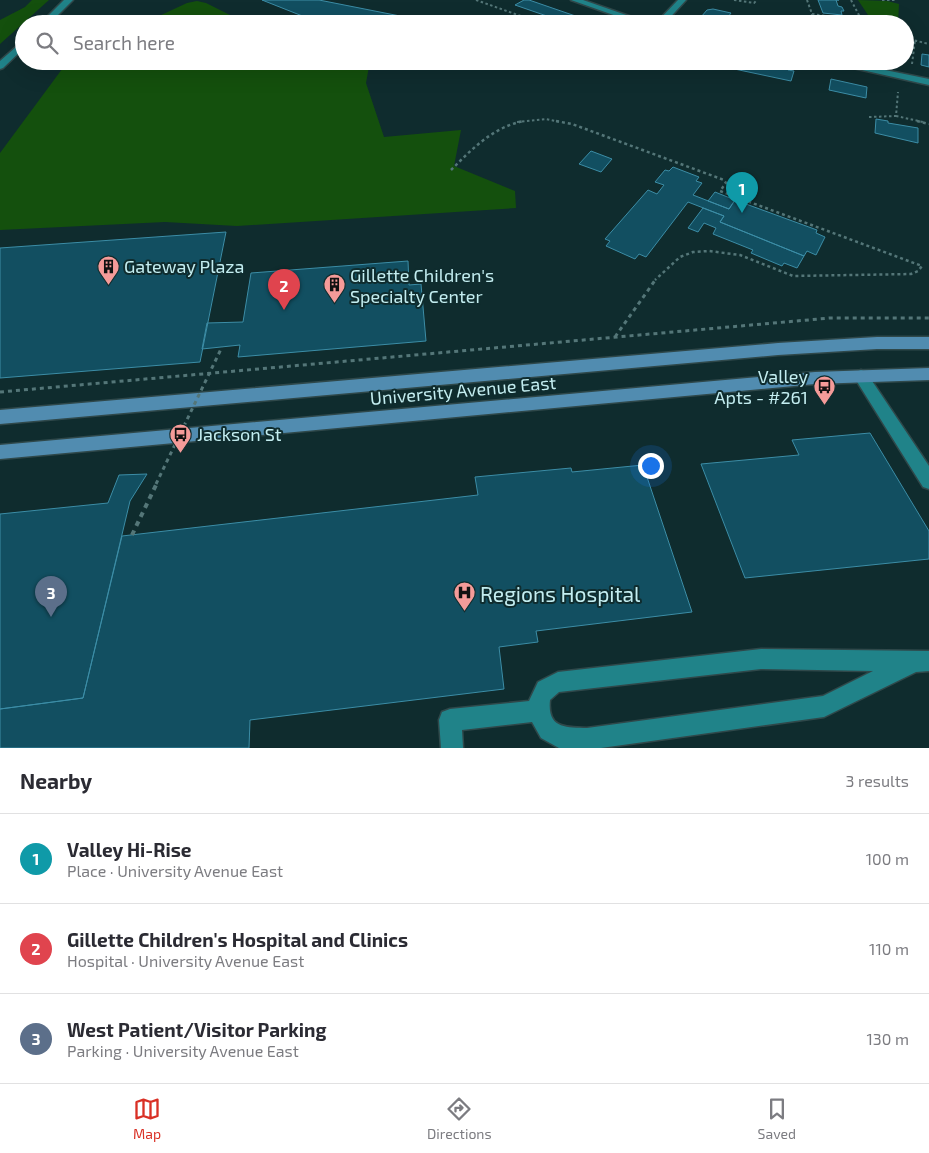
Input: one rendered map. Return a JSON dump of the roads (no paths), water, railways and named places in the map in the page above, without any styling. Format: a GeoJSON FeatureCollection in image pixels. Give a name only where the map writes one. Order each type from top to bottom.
{"type":"FeatureCollection","features":[{"type":"Feature","properties":{"kind":"main road","name":"University Avenue East"},"geometry":{"type":"LineString","coordinates":[[0,417],[758,351],[869,343],[929,343]]}},
{"type":"Feature","properties":{"kind":"main road","name":"University Avenue East"},"geometry":{"type":"LineString","coordinates":[[0,452],[330,421],[861,376],[929,374]]}},
{"type":"Feature","properties":{"kind":"street"},"geometry":{"type":"LineString","coordinates":[[53,15],[69,0]]}},
{"type":"Feature","properties":{"kind":"street"},"geometry":{"type":"LineString","coordinates":[[575,0],[621,15]]}},
{"type":"Feature","properties":{"kind":"street"},"geometry":{"type":"LineString","coordinates":[[668,15],[682,0]]}},
{"type":"Feature","properties":{"kind":"street"},"geometry":{"type":"LineString","coordinates":[[0,66],[15,52]]}},
{"type":"Feature","properties":{"kind":"street"},"geometry":{"type":"LineString","coordinates":[[870,70],[929,82]]}},
{"type":"Feature","properties":{"kind":"street"},"geometry":{"type":"LineString","coordinates":[[861,376],[929,481]]}},
{"type":"Feature","properties":{"kind":"street"},"geometry":{"type":"LineString","coordinates":[[761,659],[922,662],[824,706],[587,739],[559,737],[546,728],[539,711],[540,695],[547,687],[558,682],[761,659]]}},
{"type":"Feature","properties":{"kind":"street"},"geometry":{"type":"LineString","coordinates":[[452,748],[450,720],[539,711]]}},
{"type":"Feature","properties":{"kind":"place","name":"Valley Hi-Rise"},"geometry":{"type":"Point","coordinates":[742,213]}},
{"type":"Feature","properties":{"kind":"place","name":"Gateway Plaza"},"geometry":{"type":"Point","coordinates":[108,285]}},
{"type":"Feature","properties":{"kind":"place","name":"Gillette Children's Specialty Center"},"geometry":{"type":"Point","coordinates":[334,304]}},
{"type":"Feature","properties":{"kind":"place","name":"Gillette Children's Hospital and Clinics"},"geometry":{"type":"Point","coordinates":[284,310]}},
{"type":"Feature","properties":{"kind":"place","name":"Valley Apts - #261"},"geometry":{"type":"Point","coordinates":[824,405]}},
{"type":"Feature","properties":{"kind":"place","name":"Jackson St"},"geometry":{"type":"Point","coordinates":[181,453]}},
{"type":"Feature","properties":{"kind":"place","name":"Regions Hospital"},"geometry":{"type":"Point","coordinates":[464,612]}},
{"type":"Feature","properties":{"kind":"place","name":"West Patient/Visitor Parking"},"geometry":{"type":"Point","coordinates":[51,617]}}]}
